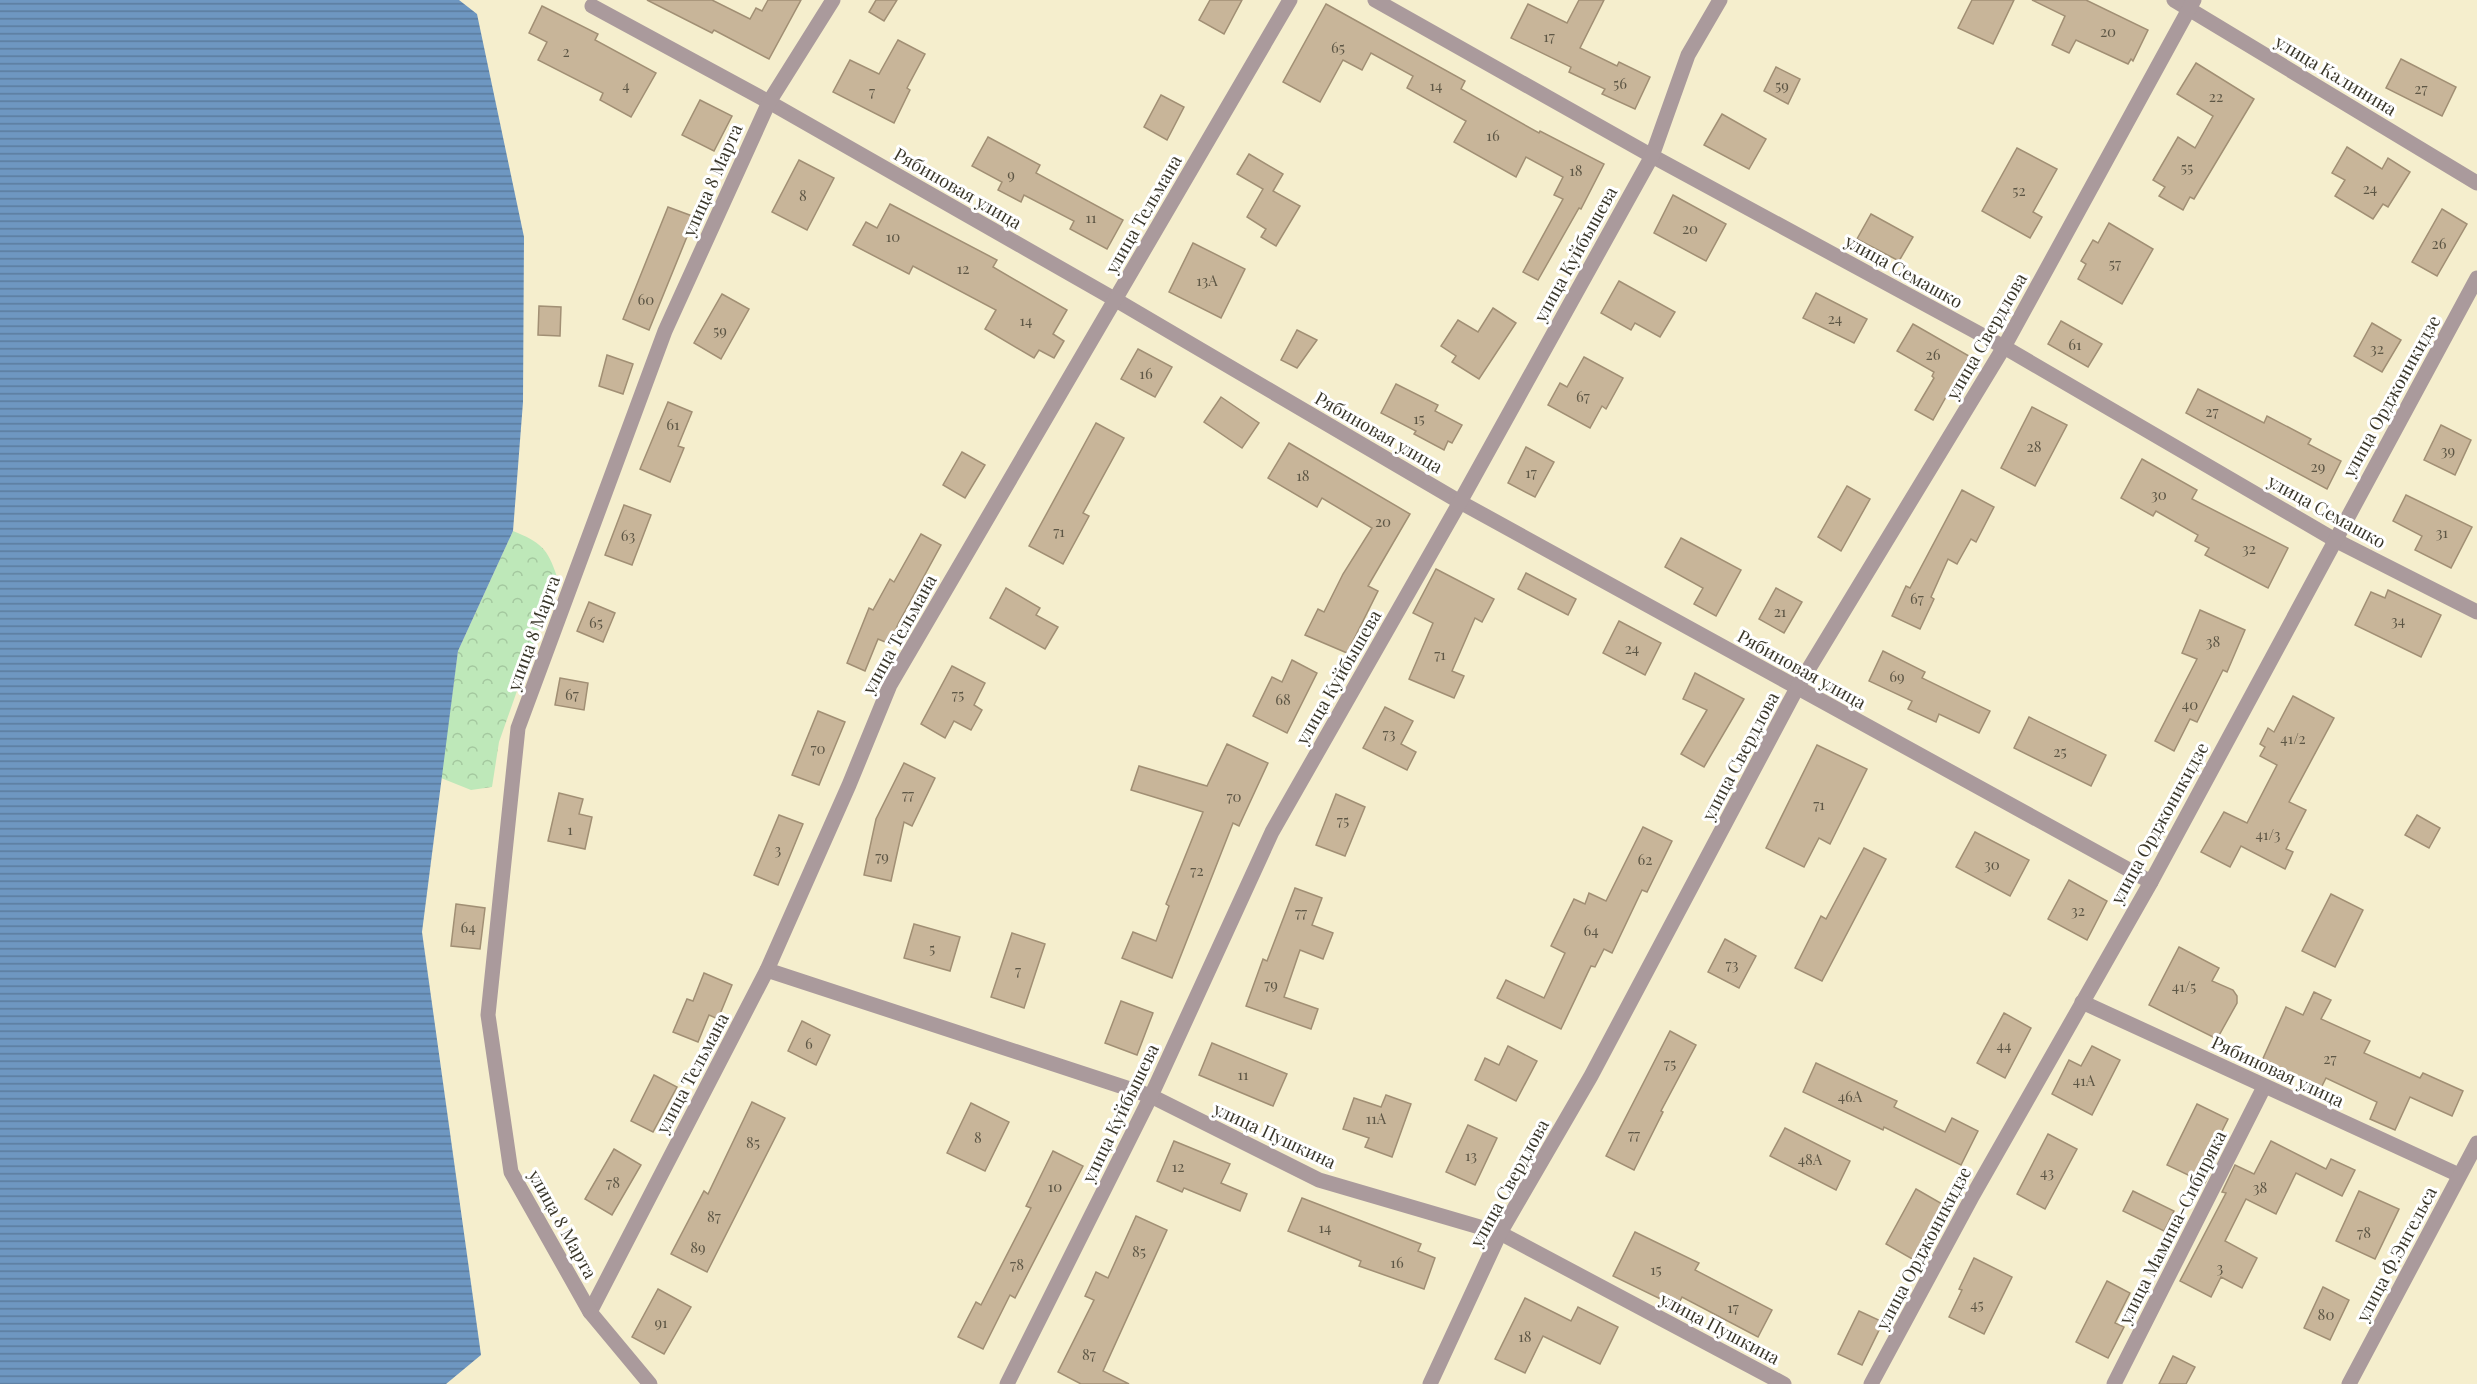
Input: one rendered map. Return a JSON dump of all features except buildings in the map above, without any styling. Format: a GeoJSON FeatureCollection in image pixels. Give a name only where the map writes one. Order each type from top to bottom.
{"type":"FeatureCollection","features":[{"type":"Feature","properties":{"kind":"street","name":"улица 8 Марта"},"geometry":{"type":"LineString","coordinates":[[590,1312],[511,1172],[488,1015],[518,728],[665,331],[769,102],[833,0]]}},
{"type":"Feature","properties":{"kind":"street","name":"улица Тельмана"},"geometry":{"type":"LineString","coordinates":[[590,1312],[767,970],[849,785],[890,685],[1290,0]]}},
{"type":"Feature","properties":{"kind":"street","name":"улица Семашко"},"geometry":{"type":"LineString","coordinates":[[1375,0],[1652,156],[2004,347],[2335,540],[2477,612]]}},
{"type":"Feature","properties":{"kind":"street","name":"улица Куйбышева"},"geometry":{"type":"LineString","coordinates":[[1007,1384],[1151,1096],[1272,832],[1460,502],[1652,156],[1688,55],[1720,0]]}},
{"type":"Feature","properties":{"kind":"street","name":"улица Калинина"},"geometry":{"type":"LineString","coordinates":[[2174,0],[2192,4],[2477,183]]}},
{"type":"Feature","properties":{"kind":"street","name":"улица Свердлова"},"geometry":{"type":"LineString","coordinates":[[1430,1384],[1500,1233],[1591,1076],[1797,688],[2004,347],[2192,4]]}},
{"type":"Feature","properties":{"kind":"street","name":"Рябиновая улица"},"geometry":{"type":"LineString","coordinates":[[592,6],[769,102],[1116,300],[1460,502],[2151,882]]}},
{"type":"Feature","properties":{"kind":"street","name":"улица Орджоникидзе"},"geometry":{"type":"LineString","coordinates":[[1871,1384],[1972,1195],[2151,882],[2477,278]]}},
{"type":"Feature","properties":{"kind":"street","name":"улица Пушкина"},"geometry":{"type":"LineString","coordinates":[[767,970],[1151,1096],[1319,1180],[1500,1233],[1784,1384]]}},
{"type":"Feature","properties":{"kind":"street","name":"Рябиновая улица"},"geometry":{"type":"LineString","coordinates":[[2082,1002],[2459,1175]]}},
{"type":"Feature","properties":{"kind":"street","name":"улица Мамина-Сибиряка"},"geometry":{"type":"LineString","coordinates":[[2115,1384],[2264,1087]]}},
{"type":"Feature","properties":{"kind":"street","name":"улица Ф.Энгельса"},"geometry":{"type":"LineString","coordinates":[[2349,1384],[2477,1143]]}},
{"type":"Feature","properties":{"kind":"street"},"geometry":{"type":"LineString","coordinates":[[590,1312],[650,1384]]}},
{"type":"Feature","properties":{"kind":"green space"},"geometry":{"type":"Polygon","coordinates":[[[513,531],[542,547],[557,577],[499,742],[492,787],[471,790],[441,778],[458,651],[513,531]]]}},
{"type":"Feature","properties":{"kind":"water"},"geometry":{"type":"Polygon","coordinates":[[[0,0],[459,0],[477,14],[524,237],[523,402],[513,531],[458,651],[422,932],[481,1355],[446,1384],[0,1384],[0,0]]]}}]}
